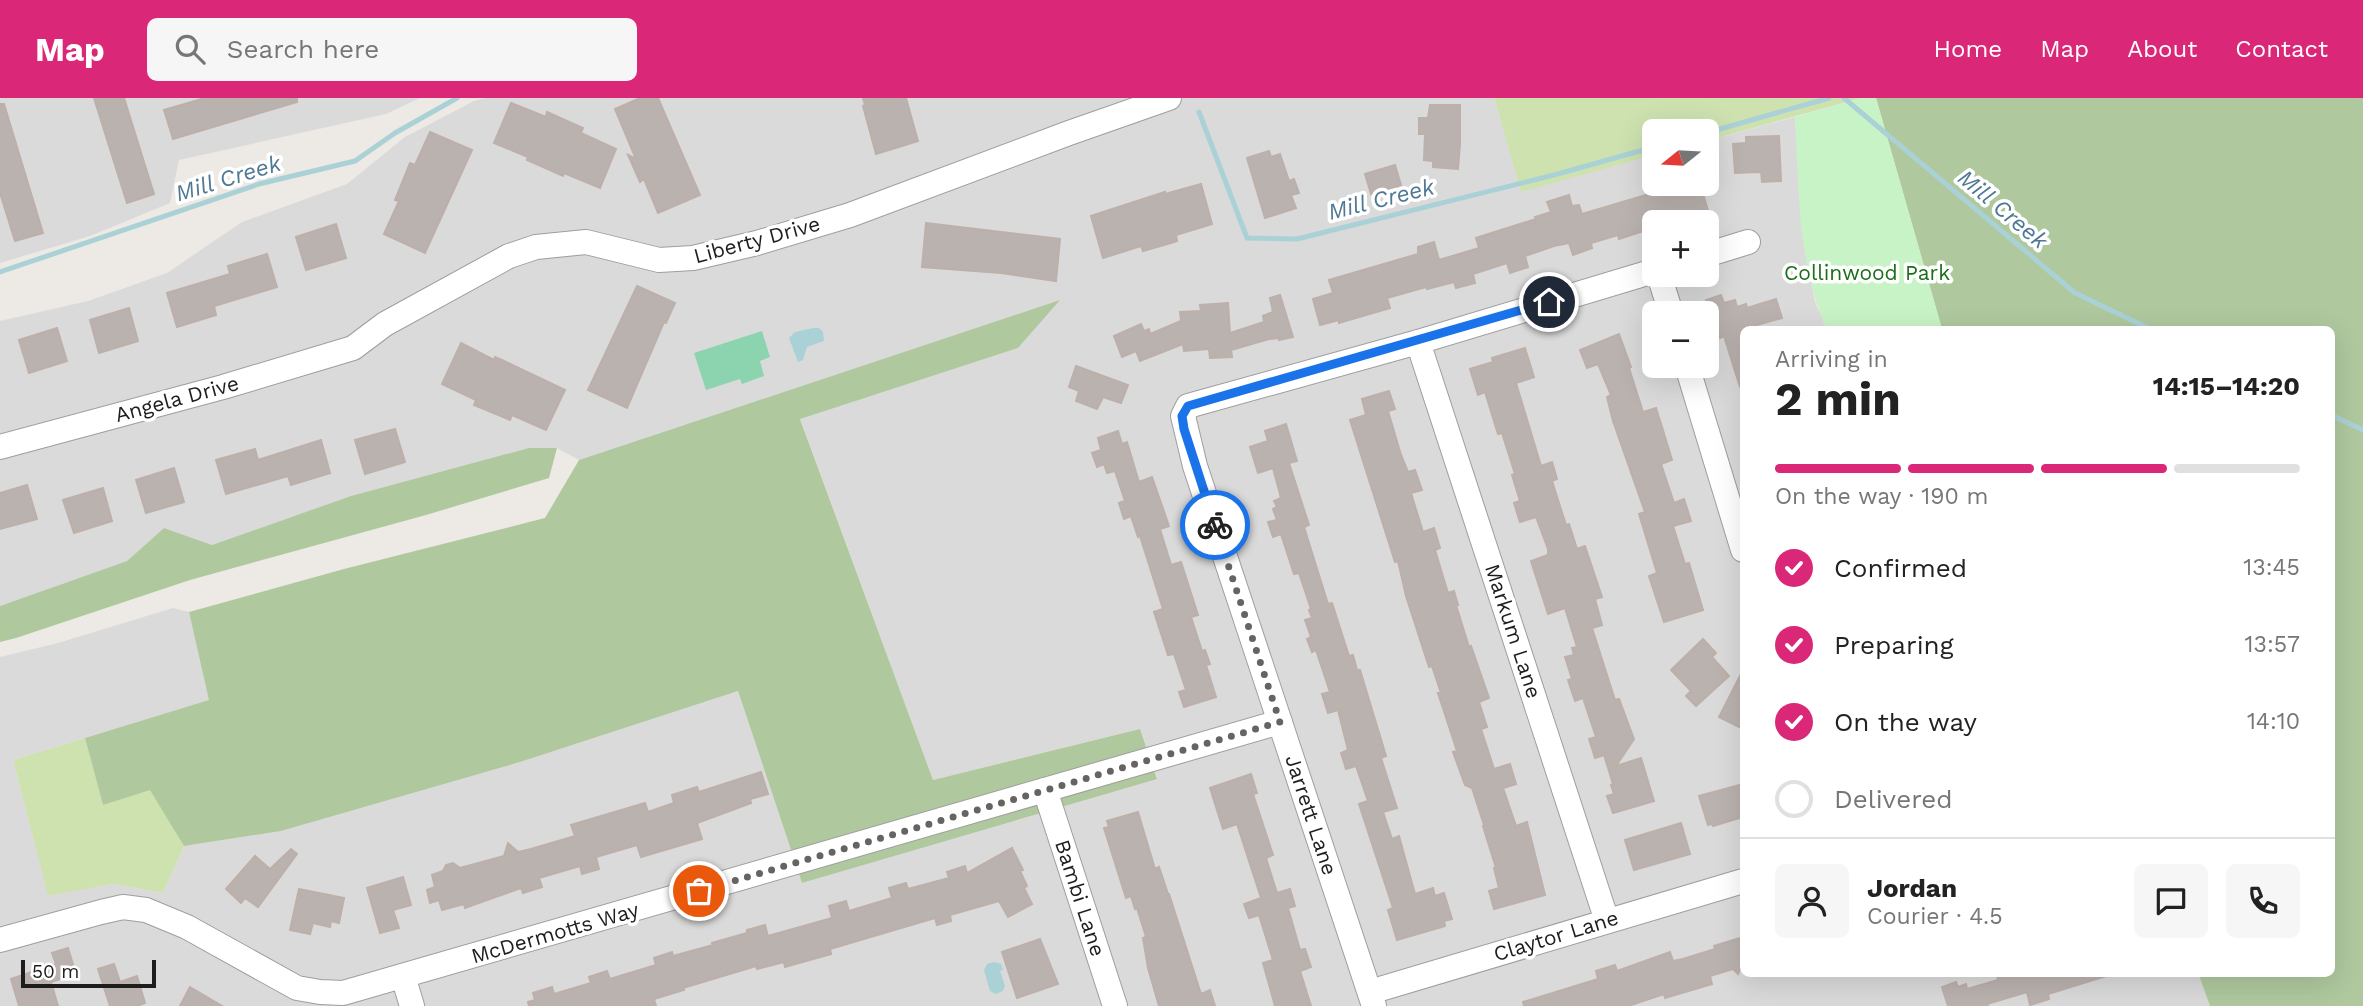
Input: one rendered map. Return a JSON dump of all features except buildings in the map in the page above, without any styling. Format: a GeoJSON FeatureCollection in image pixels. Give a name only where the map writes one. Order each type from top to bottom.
{"type":"FeatureCollection","features":[{"type":"Feature","properties":{"kind":"street","name":"Liberty Drive"},"geometry":{"type":"LineString","coordinates":[[353,348],[385,324],[509,256],[536,247],[586,242],[659,260],[706,256],[850,215],[1169,98]]}},
{"type":"Feature","properties":{"kind":"street"},"geometry":{"type":"LineString","coordinates":[[1719,251],[1748,242]]}},
{"type":"Feature","properties":{"kind":"street","name":"Jarrett Lane"},"geometry":{"type":"LineString","coordinates":[[1372,999],[1195,466],[1182,416],[1188,406],[1419,342],[1642,275]]}},
{"type":"Feature","properties":{"kind":"street","name":"Markum Lane"},"geometry":{"type":"LineString","coordinates":[[1419,342],[1607,921]]}},
{"type":"Feature","properties":{"kind":"street","name":"Angela Drive"},"geometry":{"type":"LineString","coordinates":[[0,447],[223,387],[353,348]]}},
{"type":"Feature","properties":{"kind":"street"},"geometry":{"type":"LineString","coordinates":[[1691,378],[1740,540]]}},
{"type":"Feature","properties":{"kind":"street","name":"McDermotts Way"},"geometry":{"type":"LineString","coordinates":[[0,940],[123,907],[146,910],[187,927],[297,988],[343,993],[1280,722]]}},
{"type":"Feature","properties":{"kind":"street","name":"Bambi Lane"},"geometry":{"type":"LineString","coordinates":[[1045,790],[1115,1006]]}},
{"type":"Feature","properties":{"kind":"street","name":"Claytor Lane"},"geometry":{"type":"LineString","coordinates":[[1372,999],[1607,921],[1740,882]]}},
{"type":"Feature","properties":{"kind":"street"},"geometry":{"type":"LineString","coordinates":[[403,976],[412,1006]]}},
{"type":"Feature","properties":{"kind":"shaded area"},"geometry":{"type":"Polygon","coordinates":[[[0,98],[420,98],[386,114],[179,160],[170,203],[90,236],[0,263],[0,98]]]}},
{"type":"Feature","properties":{"kind":"shaded area"},"geometry":{"type":"Polygon","coordinates":[[[485,98],[1494,98],[1521,191],[1642,158],[1642,196],[1719,196],[1719,137],[1795,117],[1802,232],[1815,302],[1826,326],[1740,326],[1740,977],[2199,977],[2210,1006],[0,1006],[0,657],[58,643],[173,608],[189,612],[210,700],[13,760],[48,895],[112,884],[163,893],[184,846],[281,831],[520,762],[738,691],[802,883],[1157,778],[1140,729],[933,780],[800,418],[1018,348],[1058,301],[579,460],[557,448],[530,448],[351,496],[212,545],[164,528],[127,561],[0,606],[0,321],[88,301],[167,273],[242,222],[347,184],[405,137],[474,101],[485,98]]]}},
{"type":"Feature","properties":{"kind":"green space"},"geometry":{"type":"Polygon","coordinates":[[[1494,98],[1861,98],[1719,137],[1719,119],[1642,119],[1642,158],[1521,192],[1494,98]]]}},
{"type":"Feature","properties":{"kind":"green space","name":"Collinwood Park"},"geometry":{"type":"Polygon","coordinates":[[[1861,98],[1876,98],[1941,326],[1826,326],[1810,278],[1801,225],[1795,117],[1861,98]]]}},
{"type":"Feature","properties":{"kind":"green space"},"geometry":{"type":"Polygon","coordinates":[[[1876,98],[2363,98],[2363,1006],[2210,1006],[2199,977],[2335,977],[2335,326],[1941,326],[1876,98]]]}},
{"type":"Feature","properties":{"kind":"green space"},"geometry":{"type":"Polygon","coordinates":[[[1060,300],[1018,348],[800,419],[933,780],[1140,729],[1157,779],[802,883],[738,691],[520,762],[281,831],[184,846],[150,790],[103,805],[85,738],[209,700],[189,612],[545,518],[579,460],[1060,300]]]}},
{"type":"Feature","properties":{"kind":"green space"},"geometry":{"type":"Polygon","coordinates":[[[762,331],[770,357],[760,361],[764,376],[742,384],[740,379],[706,390],[694,353],[762,331]]]}},
{"type":"Feature","properties":{"kind":"green space"},"geometry":{"type":"Polygon","coordinates":[[[529,448],[557,448],[549,478],[190,580],[0,642],[0,606],[127,561],[164,528],[212,545],[351,496],[529,448]]]}},
{"type":"Feature","properties":{"kind":"green space"},"geometry":{"type":"Polygon","coordinates":[[[85,738],[103,805],[151,789],[184,846],[163,893],[112,884],[48,896],[13,760],[85,738]]]}},
{"type":"Feature","properties":{"kind":"water"},"geometry":{"type":"Polygon","coordinates":[[[819,328],[823,332],[824,341],[807,347],[803,360],[798,362],[789,338],[795,332],[819,328]]]}},
{"type":"Feature","properties":{"kind":"water"},"geometry":{"type":"Polygon","coordinates":[[[987,964],[1001,964],[1003,970],[1000,971],[1005,986],[1003,991],[996,994],[990,991],[984,970],[987,964]]]}},
{"type":"Feature","properties":{"kind":"waterway","name":"Mill Creek"},"geometry":{"type":"LineString","coordinates":[[0,272],[259,184],[355,161],[395,133],[457,98]]}},
{"type":"Feature","properties":{"kind":"waterway","name":"Mill Creek"},"geometry":{"type":"LineString","coordinates":[[1719,129],[1829,98]]}},
{"type":"Feature","properties":{"kind":"waterway","name":"Mill Creek"},"geometry":{"type":"LineString","coordinates":[[1844,98],[2075,293],[2144,326]]}},
{"type":"Feature","properties":{"kind":"waterway","name":"Mill Creek"},"geometry":{"type":"LineString","coordinates":[[1199,112],[1247,238],[1297,239],[1642,150]]}},
{"type":"Feature","properties":{"kind":"waterway","name":"Mill Creek"},"geometry":{"type":"LineString","coordinates":[[2335,417],[2363,430]]}},
{"type":"Feature","properties":{"kind":"way so far"},"geometry":{"type":"LineString","coordinates":[[699,891],[1280,722],[1215,525]]}},
{"type":"Feature","properties":{"kind":"route"},"geometry":{"type":"LineString","coordinates":[[1215,525],[1184,429],[1182,416],[1188,406],[1419,342],[1549,302]]}}]}
